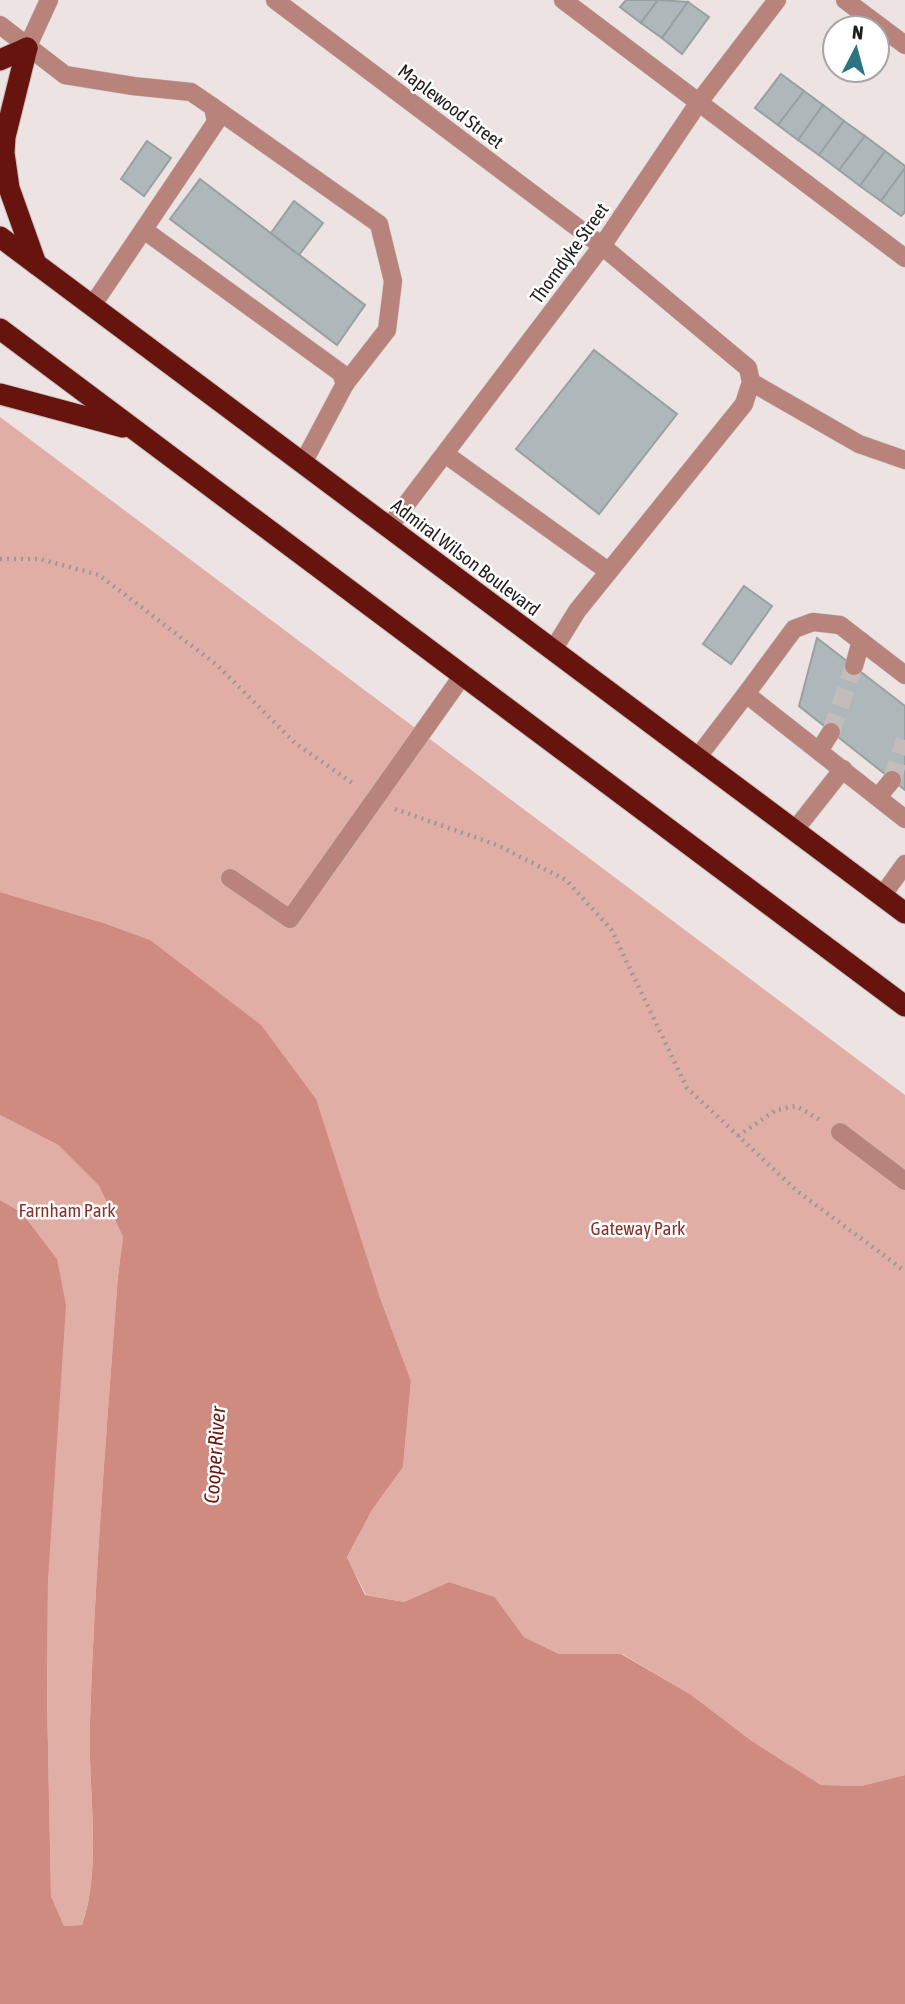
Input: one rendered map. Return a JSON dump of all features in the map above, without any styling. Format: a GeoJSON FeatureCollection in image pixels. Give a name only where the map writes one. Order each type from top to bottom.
{"type":"FeatureCollection","features":[{"type":"Feature","properties":{"kind":"highway"},"geometry":{"type":"LineString","coordinates":[[0,60],[27,48]]}},
{"type":"Feature","properties":{"kind":"highway"},"geometry":{"type":"LineString","coordinates":[[27,48],[5,137],[4,153],[9,188],[36,264]]}},
{"type":"Feature","properties":{"kind":"highway","name":"Admiral Wilson Boulevard"},"geometry":{"type":"LineString","coordinates":[[0,237],[905,913]]}},
{"type":"Feature","properties":{"kind":"highway"},"geometry":{"type":"LineString","coordinates":[[0,329],[905,1006]]}},
{"type":"Feature","properties":{"kind":"highway"},"geometry":{"type":"LineString","coordinates":[[0,394],[135,430]]}},
{"type":"Feature","properties":{"kind":"street"},"geometry":{"type":"LineString","coordinates":[[27,48],[50,0]]}},
{"type":"Feature","properties":{"kind":"street","name":"Maplewood Street"},"geometry":{"type":"LineString","coordinates":[[275,0],[602,246],[748,368],[751,382]]}},
{"type":"Feature","properties":{"kind":"street"},"geometry":{"type":"LineString","coordinates":[[562,0],[905,258]]}},
{"type":"Feature","properties":{"kind":"street","name":"Thorndyke Street"},"geometry":{"type":"LineString","coordinates":[[388,527],[602,246],[699,102],[778,0]]}},
{"type":"Feature","properties":{"kind":"street"},"geometry":{"type":"LineString","coordinates":[[845,0],[905,45]]}},
{"type":"Feature","properties":{"kind":"street"},"geometry":{"type":"LineString","coordinates":[[0,25],[65,75],[191,92],[380,225],[393,281],[387,330],[345,384],[303,463]]}},
{"type":"Feature","properties":{"kind":"street"},"geometry":{"type":"LineString","coordinates":[[92,306],[216,122],[212,107]]}},
{"type":"Feature","properties":{"kind":"street"},"geometry":{"type":"LineString","coordinates":[[144,230],[341,373],[345,384]]}},
{"type":"Feature","properties":{"kind":"street"},"geometry":{"type":"LineString","coordinates":[[552,650],[577,611],[608,571],[744,404],[751,382],[859,444],[905,460]]}},
{"type":"Feature","properties":{"kind":"street"},"geometry":{"type":"LineString","coordinates":[[445,454],[608,571]]}},
{"type":"Feature","properties":{"kind":"street"},"geometry":{"type":"LineString","coordinates":[[697,758],[794,629],[813,621],[840,625],[905,675]]}},
{"type":"Feature","properties":{"kind":"street"},"geometry":{"type":"LineString","coordinates":[[854,666],[861,641]]}},
{"type":"Feature","properties":{"kind":"street"},"geometry":{"type":"LineString","coordinates":[[230,878],[290,919],[463,675]]}},
{"type":"Feature","properties":{"kind":"street"},"geometry":{"type":"LineString","coordinates":[[746,694],[905,819]]}},
{"type":"Feature","properties":{"kind":"street"},"geometry":{"type":"LineString","coordinates":[[819,751],[831,732]]}},
{"type":"Feature","properties":{"kind":"street"},"geometry":{"type":"LineString","coordinates":[[794,831],[843,769]]}},
{"type":"Feature","properties":{"kind":"street"},"geometry":{"type":"LineString","coordinates":[[878,797],[892,780]]}},
{"type":"Feature","properties":{"kind":"street"},"geometry":{"type":"LineString","coordinates":[[882,896],[905,864]]}},
{"type":"Feature","properties":{"kind":"street"},"geometry":{"type":"LineString","coordinates":[[840,1132],[905,1181]]}},
{"type":"Feature","properties":{"kind":"path"},"geometry":{"type":"LineString","coordinates":[[0,559],[40,558],[99,575],[217,665],[295,743],[375,799],[416,817],[497,845],[566,880],[611,929],[687,1088],[797,1191],[905,1271]]}},
{"type":"Feature","properties":{"kind":"path"},"geometry":{"type":"LineString","coordinates":[[738,1136],[776,1110],[796,1106],[840,1132]]}},
{"type":"Feature","properties":{"kind":"green space","name":"Gateway Park"},"geometry":{"type":"Polygon","coordinates":[[[0,417],[905,1095],[905,1775],[861,1786],[821,1785],[752,1741],[690,1694],[622,1654],[559,1654],[524,1637],[495,1597],[449,1582],[404,1602],[366,1595],[347,1557],[372,1510],[403,1467],[411,1381],[379,1295],[150,940],[104,923],[0,892],[0,417]]]}},
{"type":"Feature","properties":{"kind":"green space","name":"Farnham Park"},"geometry":{"type":"Polygon","coordinates":[[[0,1115],[58,1145],[99,1186],[123,1237],[118,1276],[92,1664],[92,1876],[82,1925],[64,1926],[51,1896],[47,1697],[48,1579],[21,1212],[0,1200],[0,1115]]]}},
{"type":"Feature","properties":{"kind":"water","name":"Cooper River"},"geometry":{"type":"Polygon","coordinates":[[[0,892],[104,923],[150,940],[261,1025],[316,1099],[379,1295],[411,1381],[403,1467],[372,1510],[347,1557],[365,1595],[404,1602],[449,1582],[495,1597],[524,1637],[559,1654],[621,1654],[690,1694],[752,1741],[821,1785],[861,1786],[905,1775],[905,2004],[0,2004],[0,1200],[21,1212],[57,1259],[66,1305],[48,1579],[47,1697],[51,1896],[64,1926],[82,1925],[92,1877],[92,1664],[118,1276],[123,1237],[99,1186],[58,1145],[0,1115],[0,892]]]}},
{"type":"Feature","properties":{"kind":"building"},"geometry":{"type":"Polygon","coordinates":[[[626,0],[658,0],[641,23],[620,7],[626,0]]]}},
{"type":"Feature","properties":{"kind":"building"},"geometry":{"type":"Polygon","coordinates":[[[658,0],[688,2],[662,38],[641,23],[658,0]]]}},
{"type":"Feature","properties":{"kind":"building"},"geometry":{"type":"Polygon","coordinates":[[[688,2],[709,17],[682,54],[662,38],[688,2]]]}},
{"type":"Feature","properties":{"kind":"building"},"geometry":{"type":"Polygon","coordinates":[[[781,74],[804,91],[778,125],[755,108],[781,74]]]}},
{"type":"Feature","properties":{"kind":"building"},"geometry":{"type":"Polygon","coordinates":[[[804,91],[823,105],[798,140],[778,125],[804,91]]]}},
{"type":"Feature","properties":{"kind":"building"},"geometry":{"type":"Polygon","coordinates":[[[823,105],[844,121],[819,155],[798,140],[823,105]]]}},
{"type":"Feature","properties":{"kind":"building"},"geometry":{"type":"Polygon","coordinates":[[[844,121],[865,136],[839,170],[819,155],[844,121]]]}},
{"type":"Feature","properties":{"kind":"building"},"geometry":{"type":"Polygon","coordinates":[[[865,136],[885,151],[860,186],[839,170],[865,136]]]}},
{"type":"Feature","properties":{"kind":"building"},"geometry":{"type":"Polygon","coordinates":[[[147,141],[171,158],[144,196],[121,179],[147,141]]]}},
{"type":"Feature","properties":{"kind":"building"},"geometry":{"type":"Polygon","coordinates":[[[885,151],[905,168],[881,201],[860,186],[885,151]]]}},
{"type":"Feature","properties":{"kind":"building"},"geometry":{"type":"Polygon","coordinates":[[[905,168],[905,212],[901,216],[881,201],[905,168]]]}},
{"type":"Feature","properties":{"kind":"building"},"geometry":{"type":"Polygon","coordinates":[[[200,179],[365,305],[337,345],[170,219],[200,179]]]}},
{"type":"Feature","properties":{"kind":"building"},"geometry":{"type":"Polygon","coordinates":[[[294,201],[323,223],[299,255],[271,233],[294,201]]]}},
{"type":"Feature","properties":{"kind":"building"},"geometry":{"type":"Polygon","coordinates":[[[594,350],[677,414],[599,514],[516,449],[594,350]]]}},
{"type":"Feature","properties":{"kind":"building"},"geometry":{"type":"Polygon","coordinates":[[[744,586],[772,606],[731,664],[703,644],[744,586]]]}},
{"type":"Feature","properties":{"kind":"building"},"geometry":{"type":"Polygon","coordinates":[[[817,638],[905,706],[905,790],[799,706],[817,638]]]}},
{"type":"Feature","properties":{"kind":"tunnel"},"geometry":{"type":"LineString","coordinates":[[831,732],[854,666]]}},
{"type":"Feature","properties":{"kind":"tunnel"},"geometry":{"type":"LineString","coordinates":[[892,780],[905,740]]}}]}
